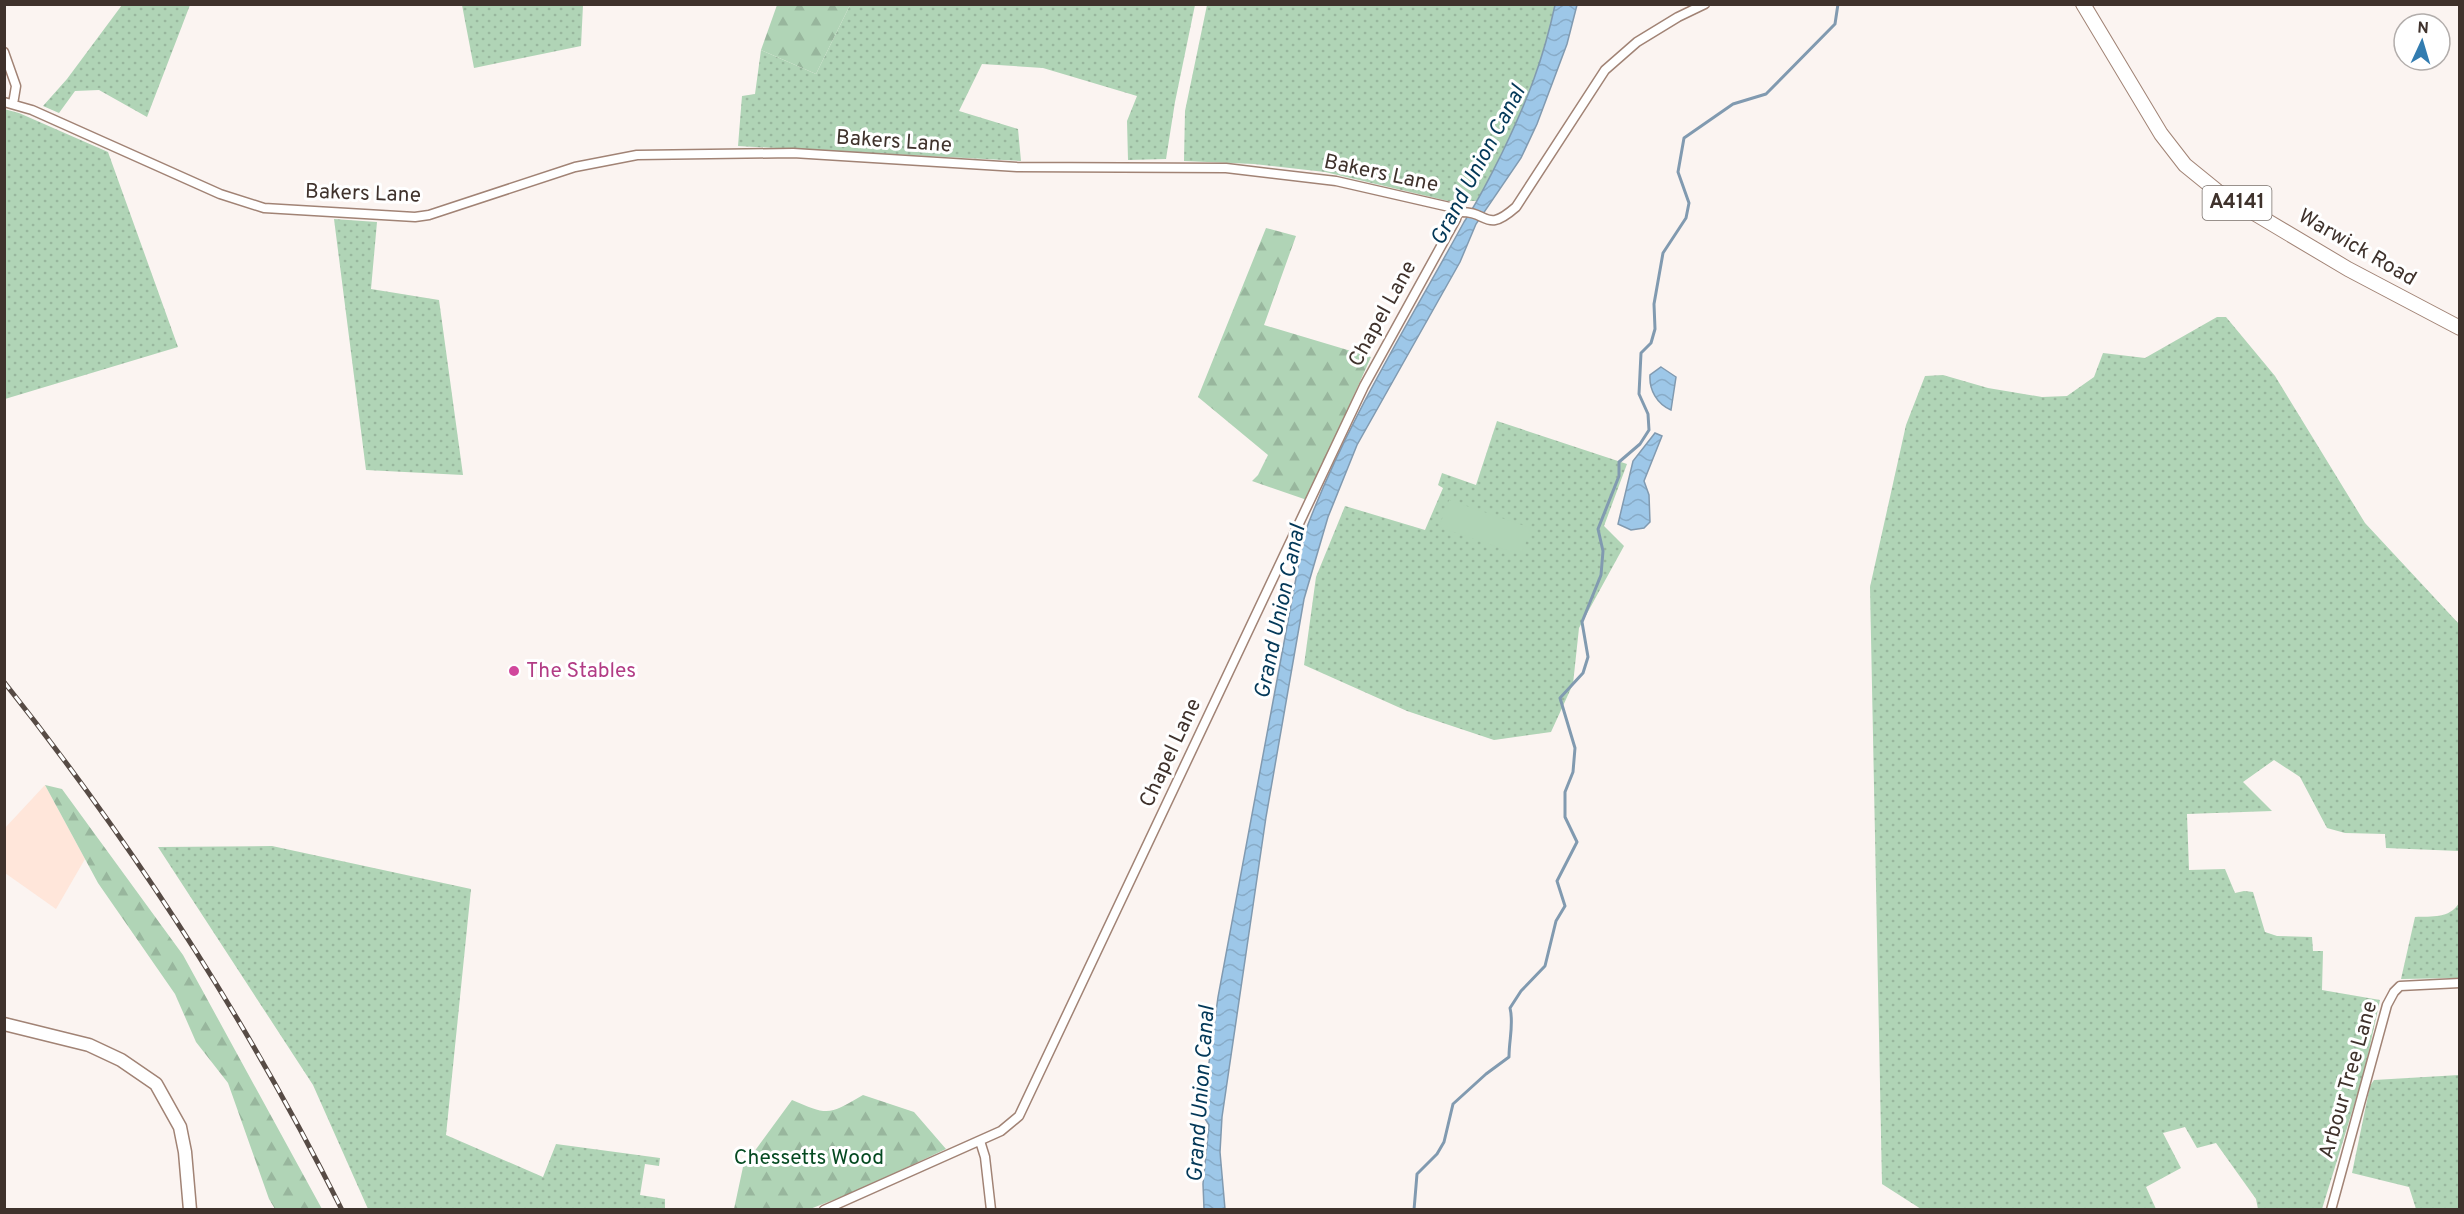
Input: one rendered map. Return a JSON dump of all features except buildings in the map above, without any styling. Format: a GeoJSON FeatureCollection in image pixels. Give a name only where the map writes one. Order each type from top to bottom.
{"type":"FeatureCollection","features":[{"type":"Feature","properties":{"kind":"main road","name":"Warwick Road"},"geometry":{"type":"LineString","coordinates":[[2083,4],[2161,134],[2185,165],[2227,197],[2348,269],[2460,328]]}},
{"type":"Feature","properties":{"kind":"street","name":"Bakers Lane"},"geometry":{"type":"LineString","coordinates":[[9,103],[32,110],[220,194],[264,208],[415,217],[429,215],[575,167],[637,155],[793,153],[1017,167],[1238,169],[1336,181],[1454,208],[1458,213],[1470,212],[1489,221],[1497,221],[1516,207],[1605,70],[1637,42],[1678,17],[1705,4]]}},
{"type":"Feature","properties":{"kind":"street"},"geometry":{"type":"LineString","coordinates":[[4,52],[16,86],[9,103]]}},
{"type":"Feature","properties":{"kind":"street","name":"Chapel Lane"},"geometry":{"type":"LineString","coordinates":[[824,1209],[1001,1131],[1019,1116],[1364,386],[1458,213]]}},
{"type":"Feature","properties":{"kind":"street","name":"Arbour Tree Lane"},"geometry":{"type":"LineString","coordinates":[[2331,1209],[2387,1005],[2394,992],[2400,986],[2460,983]]}},
{"type":"Feature","properties":{"kind":"street"},"geometry":{"type":"LineString","coordinates":[[4,1024],[88,1045],[121,1060],[156,1084],[180,1127],[185,1152],[190,1209]]}},
{"type":"Feature","properties":{"kind":"street"},"geometry":{"type":"LineString","coordinates":[[980,1140],[985,1157],[991,1209]]}},
{"type":"Feature","properties":{"kind":"shaded area"},"geometry":{"type":"Polygon","coordinates":[[[45,785],[85,859],[56,909],[5,873],[5,828],[45,785]]]}},
{"type":"Feature","properties":{"kind":"green space"},"geometry":{"type":"Polygon","coordinates":[[[122,5],[190,5],[147,117],[99,90],[75,91],[59,113],[43,106],[67,79],[122,5]]]}},
{"type":"Feature","properties":{"kind":"green space"},"geometry":{"type":"Polygon","coordinates":[[[462,5],[583,5],[581,46],[474,68],[462,5]]]}},
{"type":"Feature","properties":{"kind":"green space"},"geometry":{"type":"Polygon","coordinates":[[[777,5],[850,5],[816,74],[761,50],[777,5]]]}},
{"type":"Feature","properties":{"kind":"green space"},"geometry":{"type":"Polygon","coordinates":[[[850,5],[1195,5],[1166,159],[1128,160],[1127,121],[1137,96],[1043,68],[982,64],[959,111],[1018,129],[1021,161],[738,146],[742,96],[755,94],[761,50],[816,74],[850,5]]]}},
{"type":"Feature","properties":{"kind":"green space"},"geometry":{"type":"Polygon","coordinates":[[[1207,5],[1555,5],[1545,49],[1530,95],[1479,201],[1448,201],[1325,172],[1254,164],[1184,161],[1185,111],[1207,5]]]}},
{"type":"Feature","properties":{"kind":"green space"},"geometry":{"type":"Polygon","coordinates":[[[4,109],[19,113],[108,152],[178,347],[5,399],[4,109]]]}},
{"type":"Feature","properties":{"kind":"green space"},"geometry":{"type":"Polygon","coordinates":[[[334,219],[377,222],[371,289],[439,300],[463,475],[366,470],[334,219]]]}},
{"type":"Feature","properties":{"kind":"green space"},"geometry":{"type":"Polygon","coordinates":[[[1266,228],[1296,236],[1264,325],[1371,357],[1307,500],[1252,481],[1258,475],[1268,455],[1198,397],[1266,228]]]}},
{"type":"Feature","properties":{"kind":"green space"},"geometry":{"type":"Polygon","coordinates":[[[2217,317],[2226,317],[2275,376],[2365,523],[2459,624],[2459,851],[2386,848],[2385,834],[2345,833],[2327,828],[2300,777],[2274,760],[2243,782],[2272,811],[2187,814],[2189,870],[2225,869],[2235,893],[2253,892],[2265,932],[2277,936],[2312,937],[2313,951],[2323,951],[2322,990],[2380,1000],[2364,1073],[2322,1209],[2258,1209],[2256,1199],[2216,1143],[2197,1148],[2185,1127],[2163,1133],[2181,1168],[2146,1187],[2156,1209],[1921,1209],[1882,1184],[1870,587],[1906,425],[1925,376],[1943,375],[1988,388],[2042,397],[2067,396],[2094,377],[2103,353],[2145,358],[2217,317]]]}},
{"type":"Feature","properties":{"kind":"green space"},"geometry":{"type":"Polygon","coordinates":[[[1497,421],[1627,464],[1604,526],[1624,546],[1579,628],[1573,684],[1551,732],[1494,740],[1407,711],[1304,665],[1316,577],[1345,506],[1425,530],[1443,488],[1438,485],[1442,473],[1476,485],[1497,421]]]}},
{"type":"Feature","properties":{"kind":"green space"},"geometry":{"type":"Polygon","coordinates":[[[1449,500],[1531,528],[1521,555],[1439,527],[1449,500]]]}},
{"type":"Feature","properties":{"kind":"green space"},"geometry":{"type":"Polygon","coordinates":[[[45,785],[62,789],[183,955],[322,1209],[275,1209],[269,1199],[228,1083],[196,1042],[175,994],[98,883],[45,785]]]}},
{"type":"Feature","properties":{"kind":"green space"},"geometry":{"type":"Polygon","coordinates":[[[272,846],[471,889],[446,1135],[543,1177],[556,1144],[660,1158],[659,1166],[645,1164],[640,1195],[665,1199],[665,1209],[368,1209],[313,1085],[158,847],[272,846]]]}},
{"type":"Feature","properties":{"kind":"green space"},"geometry":{"type":"Polygon","coordinates":[[[2459,903],[2459,978],[2401,979],[2415,917],[2445,914],[2459,903]]]}},
{"type":"Feature","properties":{"kind":"green space"},"geometry":{"type":"Polygon","coordinates":[[[2459,1075],[2459,1209],[2416,1209],[2409,1187],[2352,1173],[2370,1086],[2374,1080],[2459,1075]]]}},
{"type":"Feature","properties":{"kind":"green space","name":"Chessetts Wood"},"geometry":{"type":"Polygon","coordinates":[[[863,1095],[914,1112],[946,1149],[859,1190],[810,1209],[734,1209],[743,1167],[792,1100],[814,1109],[829,1111],[863,1095]]]}},
{"type":"Feature","properties":{"kind":"water"},"geometry":{"type":"Polygon","coordinates":[[[1555,5],[1577,5],[1567,44],[1537,124],[1521,158],[1476,224],[1460,262],[1357,445],[1328,517],[1304,599],[1266,817],[1222,1117],[1220,1152],[1225,1209],[1204,1209],[1203,1184],[1209,1125],[1202,1114],[1218,997],[1304,535],[1320,494],[1358,414],[1502,153],[1533,80],[1555,5]]]}},
{"type":"Feature","properties":{"kind":"water"},"geometry":{"type":"Polygon","coordinates":[[[1661,367],[1676,377],[1671,410],[1658,400],[1651,386],[1650,375],[1661,367]]]}},
{"type":"Feature","properties":{"kind":"water"},"geometry":{"type":"Polygon","coordinates":[[[1655,433],[1662,436],[1644,481],[1649,495],[1650,522],[1644,528],[1631,530],[1618,524],[1633,461],[1655,433]]]}},
{"type":"Feature","properties":{"kind":"waterway"},"geometry":{"type":"LineString","coordinates":[[1414,1210],[1417,1174],[1437,1154],[1444,1142],[1453,1104],[1509,1057],[1510,1008],[1521,991],[1545,966],[1556,921],[1565,906],[1557,881],[1577,842],[1565,817],[1565,792],[1573,772],[1575,748],[1560,698],[1583,673],[1588,657],[1582,622],[1601,575],[1603,551],[1598,529],[1619,476],[1619,462],[1640,444],[1649,430],[1648,414],[1639,394],[1641,353],[1651,343],[1655,329],[1654,304],[1663,253],[1686,218],[1689,203],[1678,172],[1684,138],[1733,104],[1766,94],[1835,24],[1838,4]]}},
{"type":"Feature","properties":{"kind":"railway"},"geometry":{"type":"LineString","coordinates":[[4,682],[99,808],[187,937],[268,1071],[342,1210]]}},
{"type":"Feature","properties":{"kind":"place","name":"The Stables"},"geometry":{"type":"Point","coordinates":[514,671]}},
{"type":"Feature","properties":{"kind":"water label","name":"Grand Union Canal"},"geometry":{"type":"Point","coordinates":[1479,166]}},
{"type":"Feature","properties":{"kind":"water label","name":"Grand Union Canal"},"geometry":{"type":"Point","coordinates":[1281,612]}},
{"type":"Feature","properties":{"kind":"water label","name":"Grand Union Canal"},"geometry":{"type":"Point","coordinates":[1202,1094]}}]}
